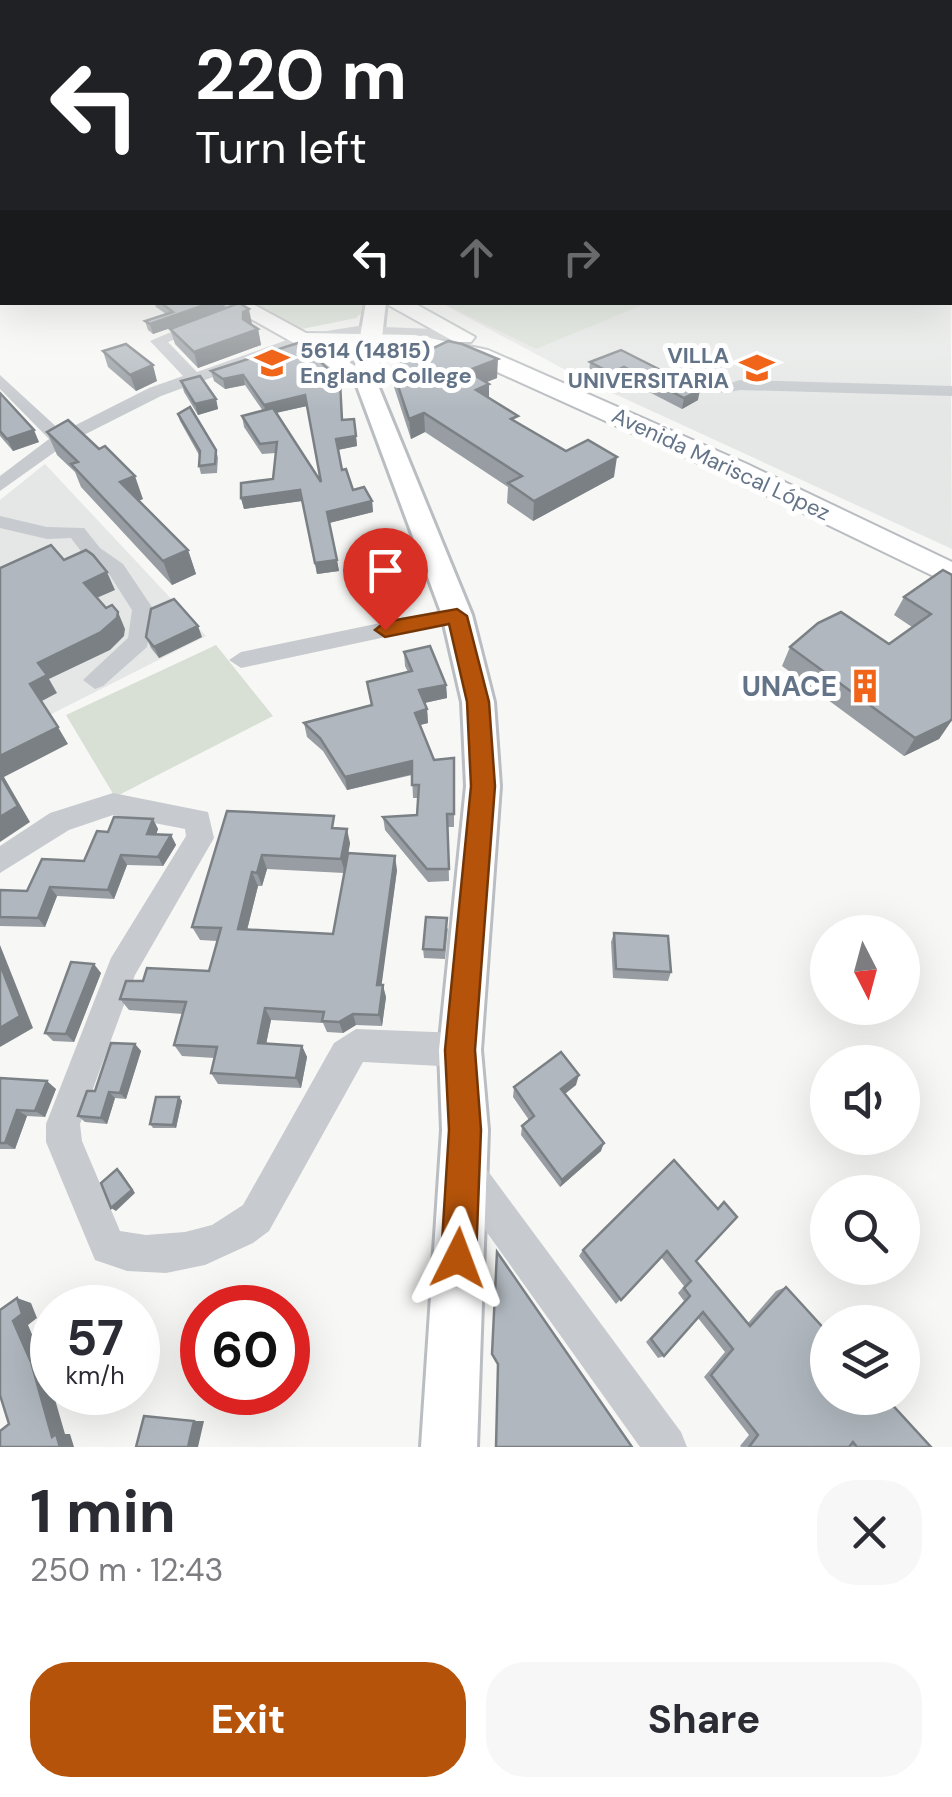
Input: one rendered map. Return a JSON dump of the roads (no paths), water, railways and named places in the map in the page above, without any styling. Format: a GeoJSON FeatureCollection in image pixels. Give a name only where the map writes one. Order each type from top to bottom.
{"type":"FeatureCollection","features":[{"type":"Feature","properties":{"kind":"highway","name":"Avenida Mariscal López"},"geometry":{"type":"LineString","coordinates":[[400,305],[952,558]]}},
{"type":"Feature","properties":{"kind":"highway"},"geometry":{"type":"LineString","coordinates":[[244,317],[291,344]]}},
{"type":"Feature","properties":{"kind":"highway","name":"Avenida Mariscal López"},"geometry":{"type":"LineString","coordinates":[[291,344],[371,335],[419,337],[480,356],[737,470],[952,575]]}},
{"type":"Feature","properties":{"kind":"main road"},"geometry":{"type":"LineString","coordinates":[[376,305],[365,374],[457,616],[478,702],[483,786],[460,1050],[465,1130],[449,1447]]}},
{"type":"Feature","properties":{"kind":"main road"},"geometry":{"type":"LineString","coordinates":[[365,374],[383,350],[419,337]]}},
{"type":"Feature","properties":{"kind":"main road"},"geometry":{"type":"LineString","coordinates":[[291,344],[365,374]]}},
{"type":"Feature","properties":{"kind":"street"},"geometry":{"type":"LineString","coordinates":[[194,378],[158,341],[244,317]]}},
{"type":"Feature","properties":{"kind":"street"},"geometry":{"type":"LineString","coordinates":[[419,337],[459,335]]}},
{"type":"Feature","properties":{"kind":"street"},"geometry":{"type":"LineString","coordinates":[[216,336],[244,360]]}},
{"type":"Feature","properties":{"kind":"street"},"geometry":{"type":"LineString","coordinates":[[0,485],[60,440],[194,378],[291,344]]}},
{"type":"Feature","properties":{"kind":"street"},"geometry":{"type":"LineString","coordinates":[[0,380],[60,440]]}},
{"type":"Feature","properties":{"kind":"street"},"geometry":{"type":"LineString","coordinates":[[723,388],[740,385],[952,391]]}},
{"type":"Feature","properties":{"kind":"street"},"geometry":{"type":"LineString","coordinates":[[0,522],[47,533],[77,532],[93,553],[116,568],[140,602],[144,625],[139,642],[96,680]]}},
{"type":"Feature","properties":{"kind":"street"},"geometry":{"type":"LineString","coordinates":[[241,660],[457,616]]}},
{"type":"Feature","properties":{"kind":"street"},"geometry":{"type":"LineString","coordinates":[[0,861],[60,821],[113,804],[198,820],[202,829],[122,968],[63,1124],[64,1142],[108,1246],[176,1255],[240,1232],[256,1218],[346,1054],[356,1045],[460,1050]]}},
{"type":"Feature","properties":{"kind":"street"},"geometry":{"type":"LineString","coordinates":[[463,1168],[666,1447]]}},
{"type":"Feature","properties":{"kind":"place","name":"5614 (14815) England College"},"geometry":{"type":"Point","coordinates":[272,363]}},
{"type":"Feature","properties":{"kind":"place","name":"VILLA UNIVERSITARIA"},"geometry":{"type":"Point","coordinates":[757,368]}},
{"type":"Feature","properties":{"kind":"place","name":"UNACE"},"geometry":{"type":"Point","coordinates":[865,686]}}]}
